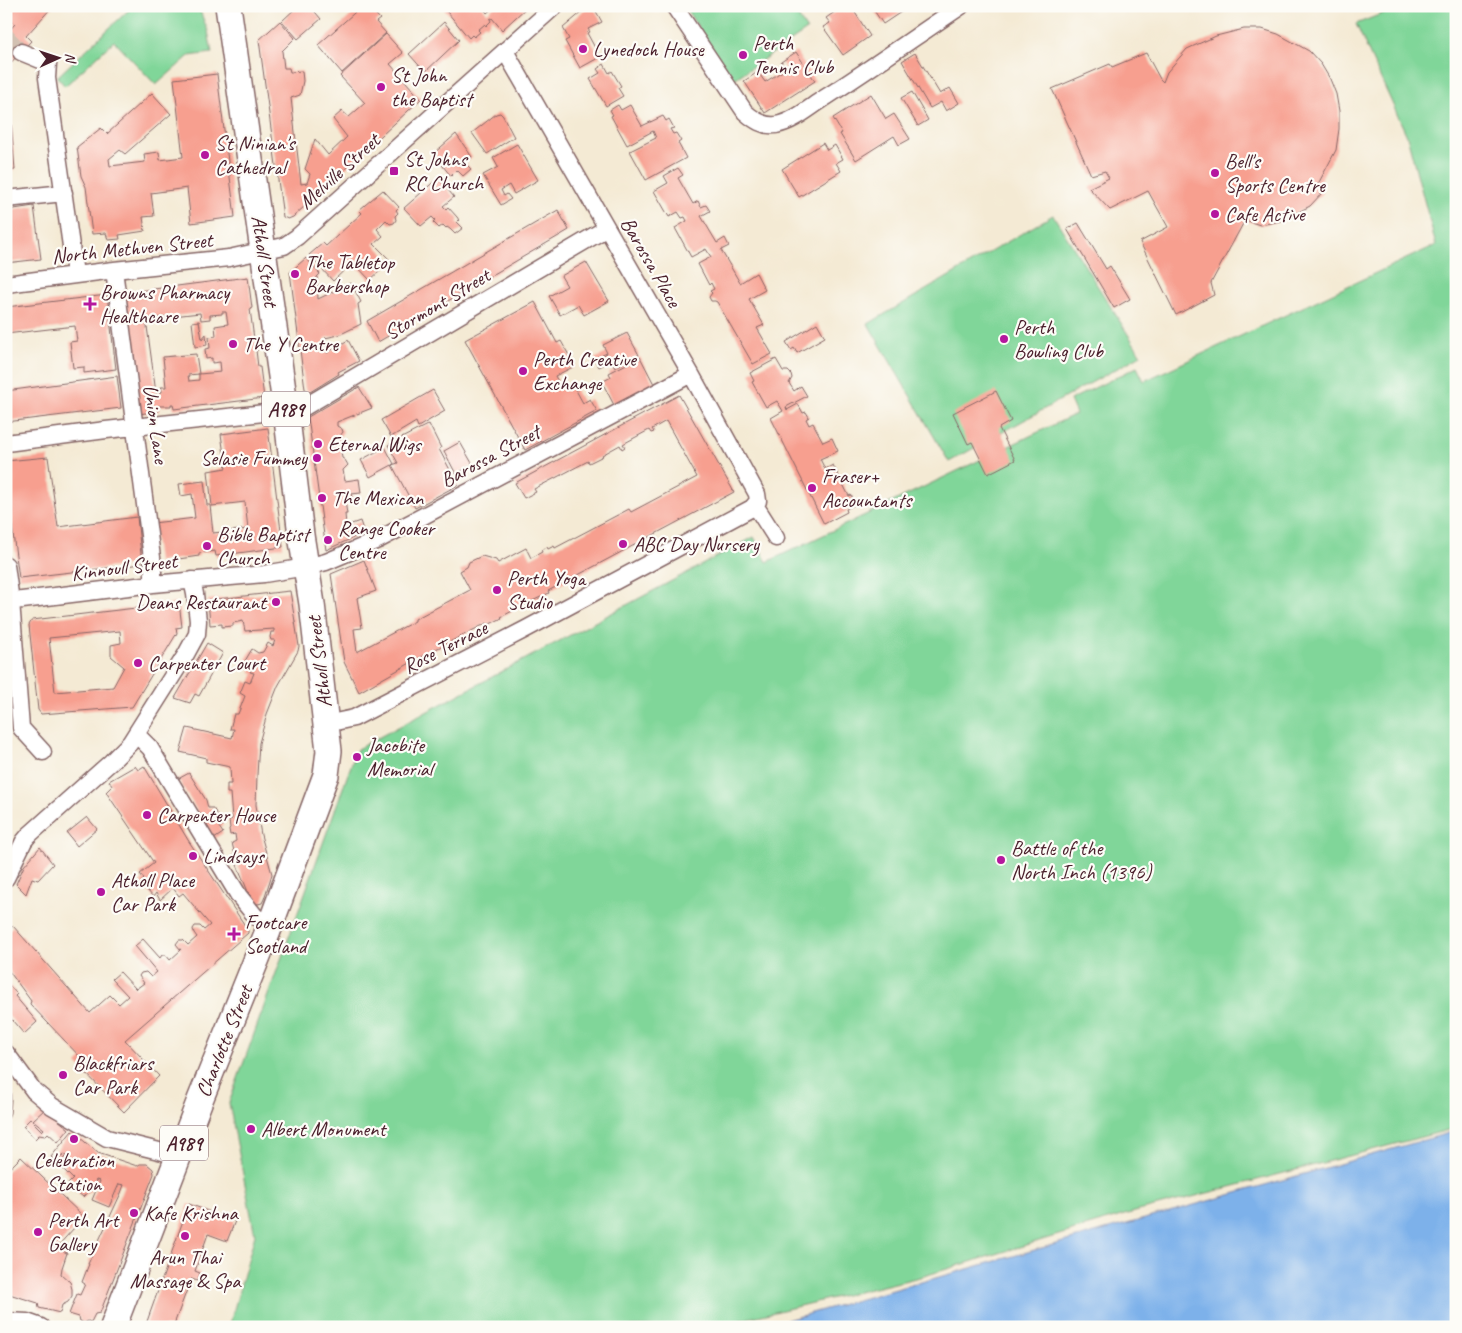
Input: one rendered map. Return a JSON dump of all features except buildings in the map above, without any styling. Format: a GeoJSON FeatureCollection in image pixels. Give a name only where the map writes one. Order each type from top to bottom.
{"type":"FeatureCollection","features":[{"type":"Feature","properties":{"kind":"main road","name":"Atholl Street"},"geometry":{"type":"LineString","coordinates":[[228,6],[286,411],[326,724]]}},
{"type":"Feature","properties":{"kind":"main road","name":"Charlotte Street"},"geometry":{"type":"LineString","coordinates":[[113,1327],[271,924],[326,775],[329,751],[326,724]]}},
{"type":"Feature","properties":{"kind":"street","name":"Melville Street"},"geometry":{"type":"LineString","coordinates":[[263,251],[284,246],[297,237],[555,6]]}},
{"type":"Feature","properties":{"kind":"street"},"geometry":{"type":"LineString","coordinates":[[674,6],[745,112],[758,122],[775,125],[788,122],[961,6]]}},
{"type":"Feature","properties":{"kind":"street"},"geometry":{"type":"LineString","coordinates":[[21,52],[48,63],[47,78],[76,274]]}},
{"type":"Feature","properties":{"kind":"street","name":"Barossa Place"},"geometry":{"type":"LineString","coordinates":[[505,52],[691,374],[776,538]]}},
{"type":"Feature","properties":{"kind":"street"},"geometry":{"type":"LineString","coordinates":[[6,199],[64,193]]}},
{"type":"Feature","properties":{"kind":"street","name":"Stormont Street"},"geometry":{"type":"LineString","coordinates":[[6,443],[301,409],[607,228]]}},
{"type":"Feature","properties":{"kind":"street","name":"North Methven Street"},"geometry":{"type":"LineString","coordinates":[[6,284],[76,274],[229,258],[263,251]]}},
{"type":"Feature","properties":{"kind":"street","name":"Union Lane"},"geometry":{"type":"LineString","coordinates":[[114,270],[153,565],[152,584]]}},
{"type":"Feature","properties":{"kind":"street","name":"Barossa Street"},"geometry":{"type":"LineString","coordinates":[[306,567],[326,562],[378,540],[691,374]]}},
{"type":"Feature","properties":{"kind":"street","name":"Rose Terrace"},"geometry":{"type":"LineString","coordinates":[[326,724],[354,718],[526,629],[752,508],[756,500]]}},
{"type":"Feature","properties":{"kind":"street"},"geometry":{"type":"LineString","coordinates":[[6,565],[21,728],[43,752]]}},
{"type":"Feature","properties":{"kind":"street","name":"Kinnoull Street"},"geometry":{"type":"LineString","coordinates":[[9,601],[152,584],[264,574],[306,567]]}},
{"type":"Feature","properties":{"kind":"street"},"geometry":{"type":"LineString","coordinates":[[6,878],[24,841],[29,835],[130,743],[185,656],[197,634],[198,621],[192,580]]}},
{"type":"Feature","properties":{"kind":"street"},"geometry":{"type":"LineString","coordinates":[[135,735],[142,739],[150,748],[239,896],[256,917],[271,924]]}},
{"type":"Feature","properties":{"kind":"street"},"geometry":{"type":"LineString","coordinates":[[6,1053],[34,1091],[52,1106],[108,1138],[167,1153],[178,1158]]}},
{"type":"Feature","properties":{"kind":"street"},"geometry":{"type":"LineString","coordinates":[[6,1321],[27,1322],[41,1327]]}},
{"type":"Feature","properties":{"kind":"green space"},"geometry":{"type":"Polygon","coordinates":[[[133,6],[198,6],[208,31],[212,53],[189,56],[156,85],[114,41],[65,86],[57,77],[133,6]]]}},
{"type":"Feature","properties":{"kind":"green space","name":"Perth Tennis Club"},"geometry":{"type":"Polygon","coordinates":[[[684,6],[791,6],[807,30],[733,80],[684,6]]]}},
{"type":"Feature","properties":{"kind":"green space"},"geometry":{"type":"Polygon","coordinates":[[[1402,6],[1456,6],[1456,1128],[1131,1213],[924,1276],[712,1327],[229,1327],[255,1235],[229,1103],[357,749],[754,537],[767,562],[1076,414],[1070,400],[1137,367],[1144,381],[1436,245],[1407,136],[1356,24],[1402,6]]]}},
{"type":"Feature","properties":{"kind":"green space","name":"Perth Bowling Club"},"geometry":{"type":"Polygon","coordinates":[[[1053,215],[1141,355],[949,462],[868,324],[1053,215]]]}},
{"type":"Feature","properties":{"kind":"water"},"geometry":{"type":"Polygon","coordinates":[[[1456,1131],[1456,1327],[763,1327],[769,1325],[1456,1131]]]}},
{"type":"Feature","properties":{"kind":"tunnel"},"geometry":{"type":"LineString","coordinates":[[6,36],[21,52]]}},
{"type":"Feature","properties":{"kind":"place","name":"Lynedoch House"},"geometry":{"type":"Point","coordinates":[583,49]}},
{"type":"Feature","properties":{"kind":"place","name":"Perth Tennis Club"},"geometry":{"type":"Point","coordinates":[743,55]}},
{"type":"Feature","properties":{"kind":"place","name":"St John the Baptist"},"geometry":{"type":"Point","coordinates":[381,87]}},
{"type":"Feature","properties":{"kind":"place","name":"St Ninian's Cathedral"},"geometry":{"type":"Point","coordinates":[205,155]}},
{"type":"Feature","properties":{"kind":"place","name":"St Johns RC Church"},"geometry":{"type":"Point","coordinates":[394,171]}},
{"type":"Feature","properties":{"kind":"place","name":"Bell's Sports Centre"},"geometry":{"type":"Point","coordinates":[1215,173]}},
{"type":"Feature","properties":{"kind":"place","name":"Cafe Active"},"geometry":{"type":"Point","coordinates":[1215,214]}},
{"type":"Feature","properties":{"kind":"place","name":"The Tabletop Barbershop"},"geometry":{"type":"Point","coordinates":[295,274]}},
{"type":"Feature","properties":{"kind":"place","name":"Browns Pharmacy Healthcare"},"geometry":{"type":"Point","coordinates":[90,304]}},
{"type":"Feature","properties":{"kind":"place","name":"Perth Bowling Club"},"geometry":{"type":"Point","coordinates":[1004,339]}},
{"type":"Feature","properties":{"kind":"place","name":"The Y Centre"},"geometry":{"type":"Point","coordinates":[233,344]}},
{"type":"Feature","properties":{"kind":"place","name":"Perth Creative Exchange"},"geometry":{"type":"Point","coordinates":[523,371]}},
{"type":"Feature","properties":{"kind":"place","name":"Eternal Wigs"},"geometry":{"type":"Point","coordinates":[318,444]}},
{"type":"Feature","properties":{"kind":"place","name":"Selasie Fummey"},"geometry":{"type":"Point","coordinates":[317,458]}},
{"type":"Feature","properties":{"kind":"place","name":"Fraser+ Accountants"},"geometry":{"type":"Point","coordinates":[812,488]}},
{"type":"Feature","properties":{"kind":"place","name":"The Mexican"},"geometry":{"type":"Point","coordinates":[322,498]}},
{"type":"Feature","properties":{"kind":"place","name":"Range Cooker Centre"},"geometry":{"type":"Point","coordinates":[328,540]}},
{"type":"Feature","properties":{"kind":"place","name":"ABC Day Nursery"},"geometry":{"type":"Point","coordinates":[623,544]}},
{"type":"Feature","properties":{"kind":"place","name":"Bible Baptist Church"},"geometry":{"type":"Point","coordinates":[207,546]}},
{"type":"Feature","properties":{"kind":"place","name":"Perth Yoga Studio"},"geometry":{"type":"Point","coordinates":[497,590]}},
{"type":"Feature","properties":{"kind":"place","name":"Deans Restaurant"},"geometry":{"type":"Point","coordinates":[276,602]}},
{"type":"Feature","properties":{"kind":"place","name":"Carpenter Court"},"geometry":{"type":"Point","coordinates":[138,663]}},
{"type":"Feature","properties":{"kind":"place","name":"Jacobite Memorial"},"geometry":{"type":"Point","coordinates":[357,757]}},
{"type":"Feature","properties":{"kind":"place","name":"Carpenter House"},"geometry":{"type":"Point","coordinates":[147,815]}},
{"type":"Feature","properties":{"kind":"place","name":"Lindsays"},"geometry":{"type":"Point","coordinates":[193,856]}},
{"type":"Feature","properties":{"kind":"place","name":"Battle of the North Inch (1396)"},"geometry":{"type":"Point","coordinates":[1001,860]}},
{"type":"Feature","properties":{"kind":"place","name":"Atholl Place Car Park"},"geometry":{"type":"Point","coordinates":[101,892]}},
{"type":"Feature","properties":{"kind":"place","name":"Footcare Scotland"},"geometry":{"type":"Point","coordinates":[234,934]}},
{"type":"Feature","properties":{"kind":"place","name":"Blackfriars Car Park"},"geometry":{"type":"Point","coordinates":[63,1075]}},
{"type":"Feature","properties":{"kind":"place","name":"Albert Monument"},"geometry":{"type":"Point","coordinates":[251,1129]}},
{"type":"Feature","properties":{"kind":"place","name":"Celebration Station"},"geometry":{"type":"Point","coordinates":[74,1139]}},
{"type":"Feature","properties":{"kind":"place","name":"Kafe Krishna"},"geometry":{"type":"Point","coordinates":[134,1213]}},
{"type":"Feature","properties":{"kind":"place","name":"Perth Art Gallery"},"geometry":{"type":"Point","coordinates":[38,1232]}},
{"type":"Feature","properties":{"kind":"place","name":"Arun Thai Massage & Spa"},"geometry":{"type":"Point","coordinates":[185,1236]}}]}
